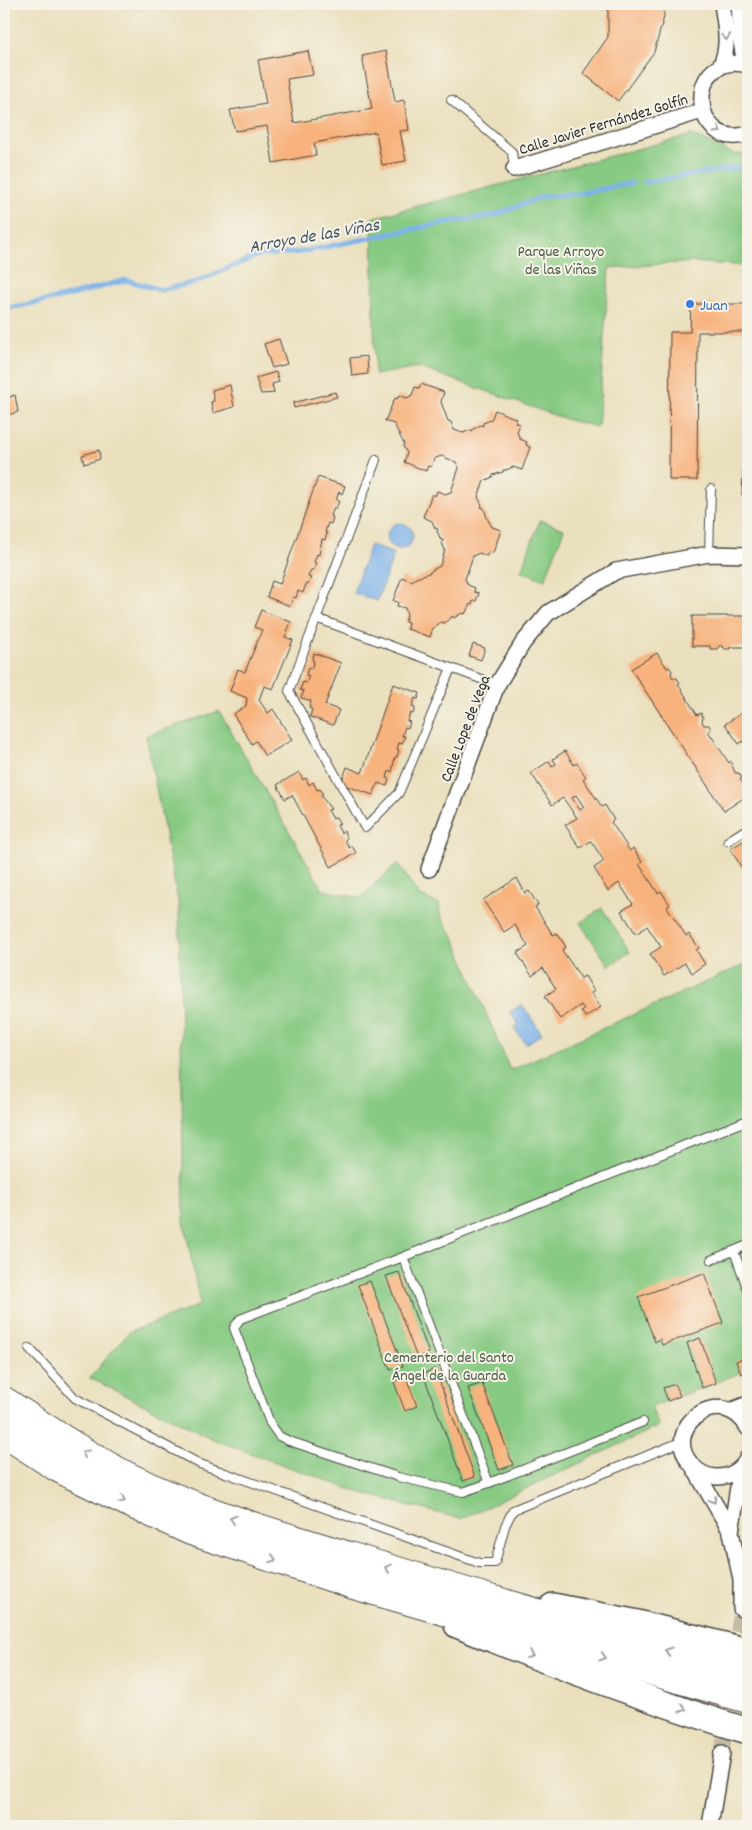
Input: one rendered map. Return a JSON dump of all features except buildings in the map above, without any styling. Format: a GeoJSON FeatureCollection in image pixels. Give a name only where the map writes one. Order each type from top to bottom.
{"type":"FeatureCollection","features":[{"type":"Feature","properties":{"kind":"highway"},"geometry":{"type":"LineString","coordinates":[[4,1401],[102,1462],[127,1476],[179,1499],[274,1533],[748,1674]]}},
{"type":"Feature","properties":{"kind":"highway"},"geometry":{"type":"LineString","coordinates":[[4,1433],[58,1468],[125,1502],[191,1531],[354,1585],[748,1699]]}},
{"type":"Feature","properties":{"kind":"highway"},"geometry":{"type":"LineString","coordinates":[[435,1582],[638,1623],[748,1651]]}},
{"type":"Feature","properties":{"kind":"highway"},"geometry":{"type":"LineString","coordinates":[[354,1585],[538,1658],[748,1731]]}},
{"type":"Feature","properties":{"kind":"street"},"geometry":{"type":"LineString","coordinates":[[722,4],[726,49],[724,60],[706,79],[700,103],[702,111],[711,125],[718,131],[734,136],[748,134]]}},
{"type":"Feature","properties":{"kind":"street"},"geometry":{"type":"LineString","coordinates":[[718,68],[733,64],[748,65],[742,47],[739,4]]}},
{"type":"Feature","properties":{"kind":"street","name":"Calle Javier Fernández Golfín"},"geometry":{"type":"LineString","coordinates":[[514,169],[702,111]]}},
{"type":"Feature","properties":{"kind":"street","name":"Calle Lope de Vega"},"geometry":{"type":"LineString","coordinates":[[428,869],[497,685],[523,643],[548,613],[616,571],[710,554],[748,555]]}},
{"type":"Feature","properties":{"kind":"street"},"geometry":{"type":"LineString","coordinates":[[741,1609],[742,1580],[731,1532],[694,1468],[688,1461],[683,1441],[689,1422],[696,1415],[713,1408],[730,1410],[748,1404]]}},
{"type":"Feature","properties":{"kind":"street"},"geometry":{"type":"LineString","coordinates":[[730,1410],[738,1415],[748,1428]]}},
{"type":"Feature","properties":{"kind":"street"},"geometry":{"type":"LineString","coordinates":[[694,1468],[702,1474],[717,1477],[732,1474],[744,1463]]}},
{"type":"Feature","properties":{"kind":"street"},"geometry":{"type":"LineString","coordinates":[[731,1532],[744,1463]]}},
{"type":"Feature","properties":{"kind":"street"},"geometry":{"type":"LineString","coordinates":[[710,1826],[722,1753]]}},
{"type":"Feature","properties":{"kind":"lane"},"geometry":{"type":"LineString","coordinates":[[451,100],[512,152],[514,169]]}},
{"type":"Feature","properties":{"kind":"lane"},"geometry":{"type":"LineString","coordinates":[[376,460],[289,692],[365,828],[398,793],[451,668]]}},
{"type":"Feature","properties":{"kind":"lane"},"geometry":{"type":"LineString","coordinates":[[710,554],[711,489]]}},
{"type":"Feature","properties":{"kind":"lane"},"geometry":{"type":"LineString","coordinates":[[316,618],[497,685]]}},
{"type":"Feature","properties":{"kind":"lane"},"geometry":{"type":"LineString","coordinates":[[728,841],[748,828]]}},
{"type":"Feature","properties":{"kind":"lane"},"geometry":{"type":"LineString","coordinates":[[642,1422],[463,1492],[398,1477],[279,1436],[270,1423],[234,1328],[240,1319],[403,1257],[748,1120]]}},
{"type":"Feature","properties":{"kind":"lane"},"geometry":{"type":"LineString","coordinates":[[711,1260],[748,1245]]}},
{"type":"Feature","properties":{"kind":"lane"},"geometry":{"type":"LineString","coordinates":[[734,1251],[748,1290]]}},
{"type":"Feature","properties":{"kind":"lane"},"geometry":{"type":"LineString","coordinates":[[403,1257],[489,1483]]}},
{"type":"Feature","properties":{"kind":"lane"},"geometry":{"type":"LineString","coordinates":[[29,1348],[75,1398],[200,1464],[479,1563],[495,1563],[505,1526],[513,1510],[683,1441]]}},
{"type":"Feature","properties":{"kind":"green space","name":"Parque Arroyo de las Viñas"},"geometry":{"type":"Polygon","coordinates":[[[691,135],[734,154],[748,154],[748,266],[692,262],[609,268],[598,427],[568,420],[418,367],[375,375],[372,218],[691,135]]]}},
{"type":"Feature","properties":{"kind":"green space"},"geometry":{"type":"Polygon","coordinates":[[[540,520],[564,529],[545,580],[521,571],[540,520]]]}},
{"type":"Feature","properties":{"kind":"green space","name":"Cementerio del Santo Ángel de la Guarda"},"geometry":{"type":"Polygon","coordinates":[[[219,711],[323,890],[360,898],[398,863],[418,895],[439,904],[440,915],[453,935],[510,1070],[748,963],[748,1370],[651,1407],[659,1426],[461,1519],[361,1493],[217,1441],[90,1378],[129,1332],[200,1305],[184,1221],[179,906],[146,736],[219,711]]]}},
{"type":"Feature","properties":{"kind":"green space"},"geometry":{"type":"Polygon","coordinates":[[[602,908],[630,952],[609,966],[580,923],[602,908]]]}},
{"type":"Feature","properties":{"kind":"water"},"geometry":{"type":"Polygon","coordinates":[[[400,523],[409,527],[413,536],[409,545],[400,549],[391,545],[387,536],[391,527],[400,523]]]}},
{"type":"Feature","properties":{"kind":"water"},"geometry":{"type":"Polygon","coordinates":[[[370,545],[394,554],[377,601],[353,593],[370,545]]]}},
{"type":"Feature","properties":{"kind":"water"},"geometry":{"type":"Polygon","coordinates":[[[522,1004],[542,1034],[526,1044],[514,1028],[519,1025],[510,1012],[522,1004]]]}},
{"type":"Feature","properties":{"kind":"waterway","name":"Arroyo de las Viñas"},"geometry":{"type":"LineString","coordinates":[[645,182],[741,167]]}},
{"type":"Feature","properties":{"kind":"waterway","name":"Arroyo de las Viñas"},"geometry":{"type":"LineString","coordinates":[[4,309],[64,297],[126,280],[161,290],[196,282],[259,255],[301,252],[448,222],[493,216],[541,197],[582,193],[632,183]]}},
{"type":"Feature","properties":{"kind":"tunnel"},"geometry":{"type":"LineString","coordinates":[[735,1654],[741,1609]]}},
{"type":"Feature","properties":{"kind":"tunnel"},"geometry":{"type":"LineString","coordinates":[[722,1753],[731,1687]]}},
{"type":"Feature","properties":{"kind":"place","name":"Juan"},"geometry":{"type":"Point","coordinates":[690,304]}}]}
